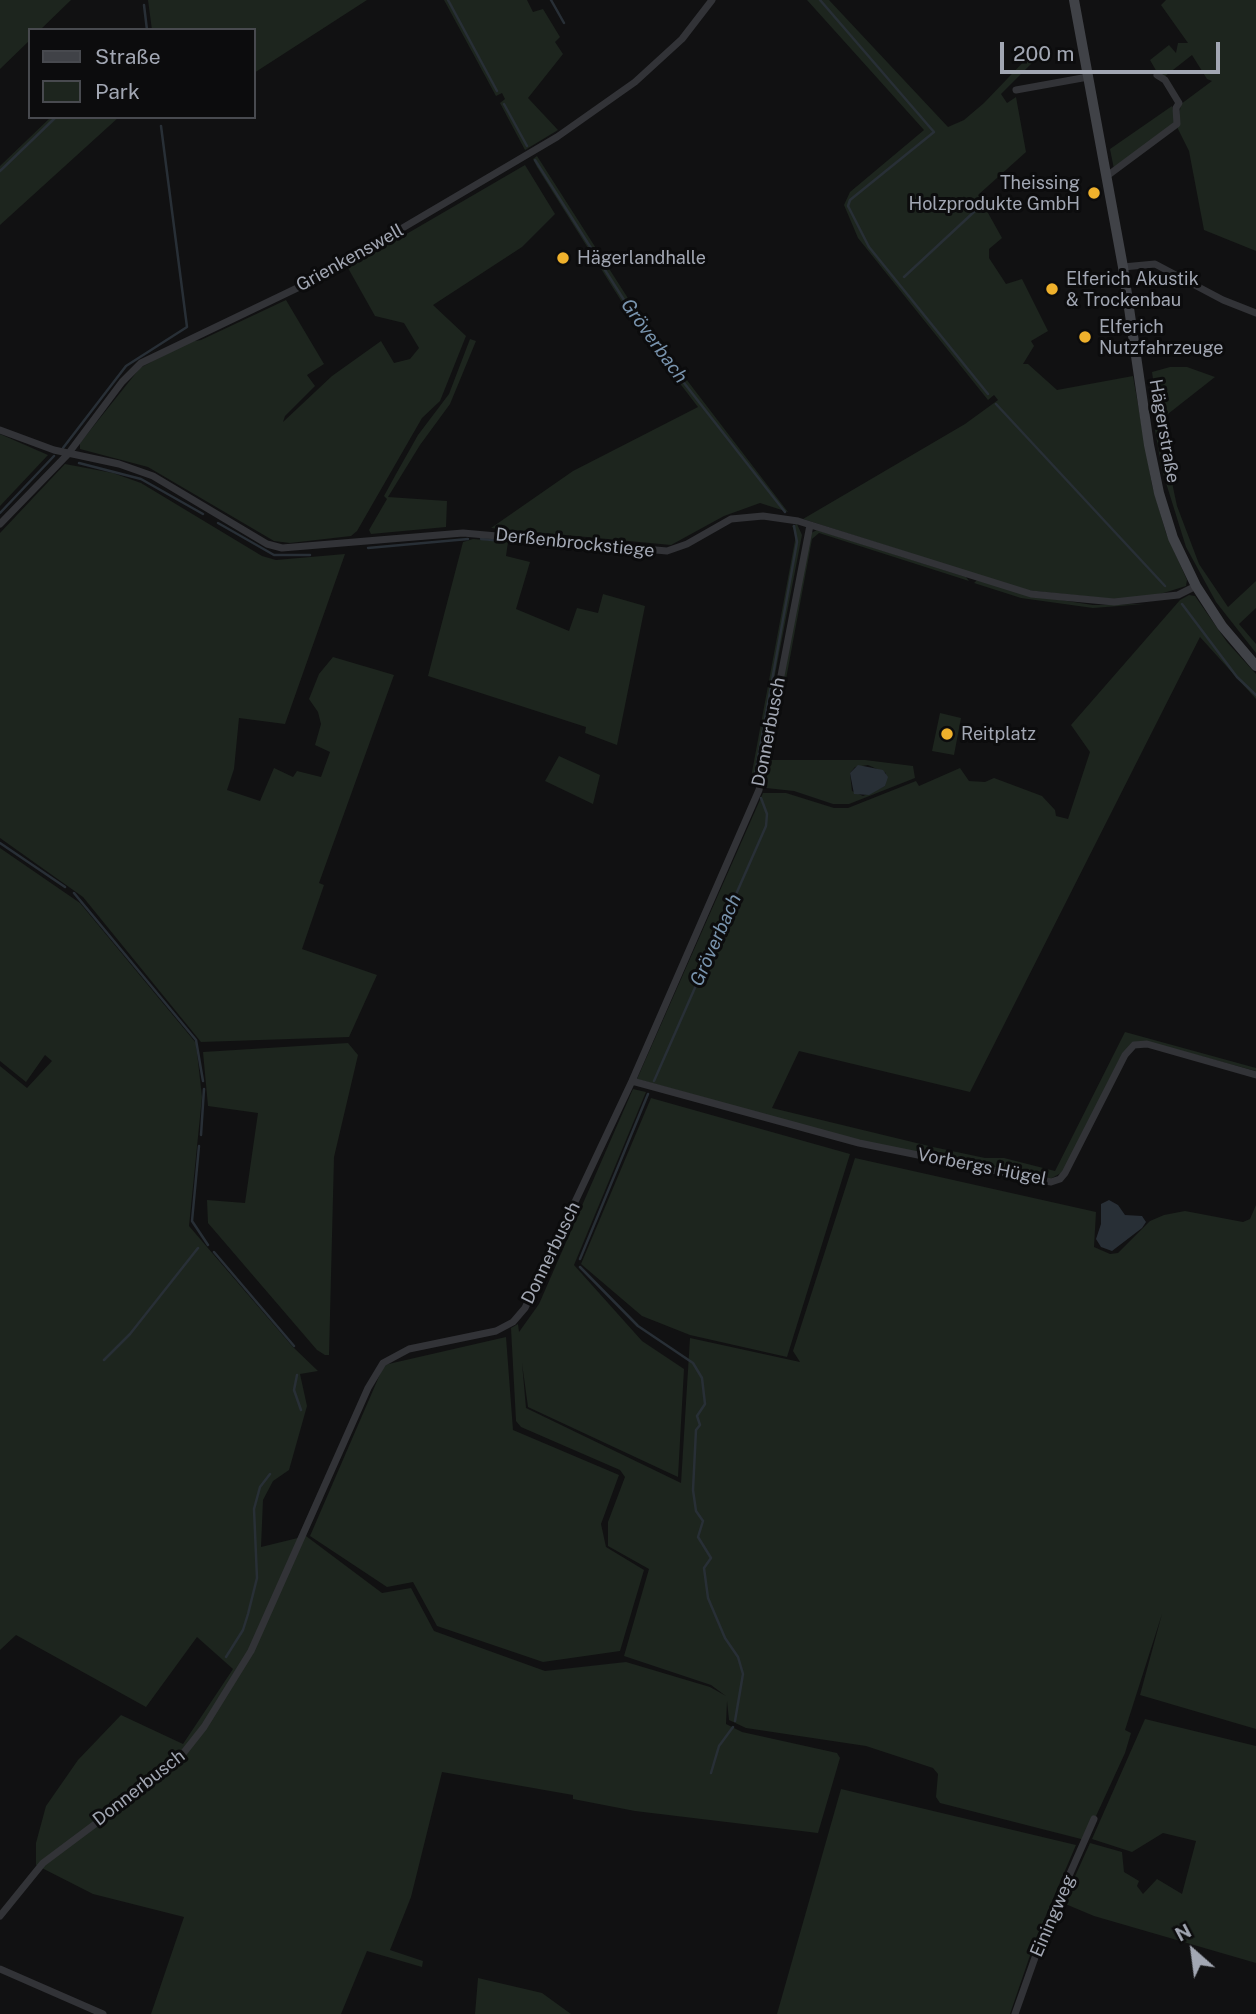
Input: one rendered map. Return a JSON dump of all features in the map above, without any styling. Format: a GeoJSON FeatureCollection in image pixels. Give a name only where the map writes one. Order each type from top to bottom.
{"type":"FeatureCollection","features":[{"type":"Feature","properties":{"kind":"main road","name":"Hägerstraße"},"geometry":{"type":"LineString","coordinates":[[1074,0],[1123,267],[1154,474],[1173,538],[1196,586],[1222,626],[1256,666]]}},
{"type":"Feature","properties":{"kind":"street","name":"Grienkenswell"},"geometry":{"type":"LineString","coordinates":[[0,524],[68,454],[122,382],[141,363],[323,275],[556,138],[635,82],[681,38],[712,0]]}},
{"type":"Feature","properties":{"kind":"street"},"geometry":{"type":"LineString","coordinates":[[1107,176],[1177,124],[1176,108],[1179,103],[1165,80],[1157,75]]}},
{"type":"Feature","properties":{"kind":"street"},"geometry":{"type":"LineString","coordinates":[[1016,90],[1088,77]]}},
{"type":"Feature","properties":{"kind":"street"},"geometry":{"type":"LineString","coordinates":[[1123,267],[1155,264],[1223,300],[1256,313]]}},
{"type":"Feature","properties":{"kind":"street","name":"Derßenbrockstiege"},"geometry":{"type":"LineString","coordinates":[[0,430],[68,454],[119,464],[153,476],[260,541],[282,548],[463,533],[664,552],[682,547],[736,518],[769,516],[810,525],[1031,594],[1114,602],[1178,595],[1196,586]]}},
{"type":"Feature","properties":{"kind":"street","name":"Donnerbusch"},"geometry":{"type":"LineString","coordinates":[[0,1916],[43,1863],[174,1765],[204,1727],[251,1651],[368,1388],[383,1363],[409,1349],[496,1332],[519,1317],[532,1296],[632,1082],[759,790],[810,525]]}},
{"type":"Feature","properties":{"kind":"street","name":"Vorbergs Hügel"},"geometry":{"type":"LineString","coordinates":[[632,1082],[859,1143],[1051,1182],[1062,1177],[1125,1055],[1134,1045],[1147,1044],[1256,1075]]}},
{"type":"Feature","properties":{"kind":"street","name":"Einingweg"},"geometry":{"type":"LineString","coordinates":[[1015,2014],[1043,1935],[1094,1819]]}},
{"type":"Feature","properties":{"kind":"street"},"geometry":{"type":"LineString","coordinates":[[0,1969],[103,2014]]}},
{"type":"Feature","properties":{"kind":"green space"},"geometry":{"type":"Polygon","coordinates":[[[0,0],[71,0],[42,28],[28,28],[28,42],[0,69],[0,0]]]}},
{"type":"Feature","properties":{"kind":"green space"},"geometry":{"type":"Polygon","coordinates":[[[148,0],[367,0],[256,72],[256,28],[152,28],[148,0]]]}},
{"type":"Feature","properties":{"kind":"green space"},"geometry":{"type":"Polygon","coordinates":[[[444,0],[527,0],[533,12],[543,9],[560,37],[555,42],[563,54],[528,98],[558,130],[525,150],[500,103],[505,99],[502,93],[496,96],[444,0]]]}},
{"type":"Feature","properties":{"kind":"green space"},"geometry":{"type":"Polygon","coordinates":[[[807,0],[829,0],[948,127],[964,120],[984,103],[1030,55],[1033,62],[1001,94],[1007,103],[1016,97],[1026,152],[978,195],[1002,238],[989,249],[989,258],[1006,284],[1022,279],[1048,331],[1031,341],[1034,346],[1023,364],[1028,364],[1057,390],[1133,376],[1152,485],[1166,533],[1187,580],[1186,586],[1157,595],[1121,600],[1025,590],[803,519],[965,424],[998,400],[994,395],[988,400],[858,238],[844,205],[850,192],[924,130],[807,0]]]}},
{"type":"Feature","properties":{"kind":"green space"},"geometry":{"type":"Polygon","coordinates":[[[1166,0],[1256,0],[1256,251],[1204,230],[1189,151],[1177,127],[1181,104],[1212,81],[1207,79],[1192,55],[1164,77],[1158,74],[1150,60],[1169,45],[1176,53],[1178,43],[1188,43],[1161,5],[1166,0]]]}},
{"type":"Feature","properties":{"kind":"green space"},"geometry":{"type":"Polygon","coordinates":[[[1172,106],[1176,123],[1114,169],[1110,149],[1172,106]]]}},
{"type":"Feature","properties":{"kind":"green space"},"geometry":{"type":"Polygon","coordinates":[[[49,119],[117,119],[0,225],[0,166],[49,119]]]}},
{"type":"Feature","properties":{"kind":"green space"},"geometry":{"type":"Polygon","coordinates":[[[537,156],[647,328],[788,512],[760,503],[724,516],[671,545],[491,528],[573,471],[698,407],[642,334],[537,167],[533,159],[537,156]]]}},
{"type":"Feature","properties":{"kind":"green space"},"geometry":{"type":"Polygon","coordinates":[[[525,165],[555,214],[522,247],[433,305],[466,336],[440,401],[422,418],[357,531],[351,536],[290,543],[274,541],[148,467],[80,449],[80,443],[140,368],[188,342],[201,340],[286,300],[324,364],[307,375],[315,386],[285,416],[283,422],[332,376],[381,341],[394,363],[410,359],[419,348],[404,323],[375,316],[348,268],[525,165]]]}},
{"type":"Feature","properties":{"kind":"green space"},"geometry":{"type":"Polygon","coordinates":[[[470,339],[476,341],[450,404],[420,445],[388,497],[447,501],[446,527],[371,534],[369,530],[387,499],[384,496],[396,474],[418,435],[449,394],[470,339]]]}},
{"type":"Feature","properties":{"kind":"green space"},"geometry":{"type":"Polygon","coordinates":[[[1170,367],[1187,367],[1215,377],[1159,421],[1152,372],[1170,367]]]}},
{"type":"Feature","properties":{"kind":"green space"},"geometry":{"type":"Polygon","coordinates":[[[1160,426],[1177,506],[1199,564],[1228,607],[1256,581],[1256,608],[1239,624],[1256,644],[1256,653],[1216,602],[1186,547],[1162,470],[1155,430],[1160,426]]]}},
{"type":"Feature","properties":{"kind":"green space"},"geometry":{"type":"Polygon","coordinates":[[[0,434],[48,455],[0,506],[0,434]]]}},
{"type":"Feature","properties":{"kind":"green space"},"geometry":{"type":"Polygon","coordinates":[[[65,464],[113,473],[141,483],[262,556],[276,560],[345,554],[285,724],[239,718],[234,769],[227,790],[260,801],[274,768],[293,777],[297,771],[321,777],[330,752],[315,745],[321,724],[318,712],[309,699],[319,674],[333,657],[394,675],[319,883],[324,885],[302,949],[377,975],[349,1037],[201,1042],[83,897],[0,838],[0,533],[65,464]]]}},
{"type":"Feature","properties":{"kind":"green space"},"geometry":{"type":"Polygon","coordinates":[[[797,524],[802,535],[754,783],[752,772],[796,535],[792,526],[797,524]]]}},
{"type":"Feature","properties":{"kind":"green space"},"geometry":{"type":"Polygon","coordinates":[[[817,530],[966,577],[969,581],[819,533],[812,539],[771,760],[865,760],[913,766],[915,778],[849,804],[833,804],[794,791],[766,788],[763,784],[811,533],[817,530]],[[868,765],[855,767],[850,773],[852,791],[863,796],[885,786],[886,773],[868,765]]]}},
{"type":"Feature","properties":{"kind":"green space"},"geometry":{"type":"Polygon","coordinates":[[[473,539],[508,542],[506,556],[530,562],[516,609],[569,631],[577,608],[598,613],[603,594],[645,606],[617,745],[585,733],[586,727],[428,676],[463,542],[473,539]]]}},
{"type":"Feature","properties":{"kind":"green space"},"geometry":{"type":"Polygon","coordinates":[[[977,580],[1041,597],[1093,605],[1145,604],[1093,608],[1021,598],[974,583],[977,580]]]}},
{"type":"Feature","properties":{"kind":"green space"},"geometry":{"type":"Polygon","coordinates":[[[1189,595],[1195,596],[1227,642],[1256,674],[1256,699],[1200,637],[970,1092],[799,1051],[772,1108],[933,1147],[985,1158],[1004,1158],[1055,1171],[1125,1032],[1256,1068],[1256,1071],[1144,1041],[1132,1043],[1063,1172],[1050,1179],[860,1141],[637,1079],[763,793],[786,793],[834,808],[848,808],[916,781],[919,786],[960,768],[969,781],[985,782],[994,778],[1042,796],[1055,810],[1056,816],[1068,819],[1090,752],[1071,725],[1180,600],[1189,595]]]}},
{"type":"Feature","properties":{"kind":"green space","name":"Reitplatz"},"geometry":{"type":"Polygon","coordinates":[[[940,713],[961,718],[954,755],[932,751],[940,713]]]}},
{"type":"Feature","properties":{"kind":"green space"},"geometry":{"type":"Polygon","coordinates":[[[559,756],[600,775],[593,804],[545,781],[559,756]]]}},
{"type":"Feature","properties":{"kind":"green space"},"geometry":{"type":"Polygon","coordinates":[[[0,848],[80,903],[196,1043],[202,1097],[189,1226],[293,1347],[318,1371],[300,1374],[307,1406],[289,1470],[273,1481],[263,1500],[261,1547],[306,1536],[382,1593],[411,1588],[434,1631],[545,1671],[626,1662],[710,1687],[726,1696],[711,1685],[624,1656],[649,1569],[608,1546],[608,1522],[625,1477],[620,1470],[521,1427],[516,1421],[511,1328],[518,1324],[519,1332],[539,1304],[633,1089],[646,1092],[574,1265],[642,1341],[684,1369],[678,1477],[528,1407],[522,1363],[526,1408],[681,1483],[690,1338],[800,1362],[793,1351],[855,1158],[1096,1212],[1094,1247],[1110,1254],[1118,1253],[1150,1221],[1164,1215],[1185,1211],[1243,1222],[1250,1219],[1256,1205],[1256,1729],[1140,1695],[1162,1614],[1125,1730],[1131,1733],[1125,1753],[1085,1840],[940,1803],[936,1797],[938,1774],[933,1768],[866,1746],[746,1728],[729,1720],[727,1701],[726,1724],[742,1732],[837,1753],[840,1758],[818,1833],[635,1811],[573,1799],[573,1795],[442,1772],[411,1897],[390,1950],[423,1961],[422,1967],[367,1951],[341,2014],[151,2014],[184,1917],[93,1894],[36,1865],[36,1843],[46,1806],[78,1760],[121,1715],[183,1744],[233,1669],[197,1637],[146,1707],[16,1635],[0,1650],[0,1066],[27,1088],[52,1061],[45,1055],[26,1082],[0,1061],[0,848]]]}},
{"type":"Feature","properties":{"kind":"green space"},"geometry":{"type":"Polygon","coordinates":[[[348,1043],[358,1055],[334,1157],[329,1355],[325,1355],[317,1350],[208,1223],[207,1200],[245,1203],[258,1113],[208,1106],[203,1052],[348,1043]]]}},
{"type":"Feature","properties":{"kind":"green space"},"geometry":{"type":"Polygon","coordinates":[[[651,1098],[850,1154],[787,1357],[690,1335],[642,1316],[581,1264],[651,1098]]]}},
{"type":"Feature","properties":{"kind":"green space"},"geometry":{"type":"Polygon","coordinates":[[[506,1337],[513,1430],[619,1475],[601,1524],[606,1547],[644,1570],[620,1651],[543,1662],[437,1626],[413,1582],[387,1587],[310,1536],[384,1365],[506,1337]]]}},
{"type":"Feature","properties":{"kind":"green space"},"geometry":{"type":"Polygon","coordinates":[[[1145,1719],[1256,1746],[1256,1963],[1094,1916],[1063,1903],[1090,1843],[1122,1852],[1124,1872],[1139,1881],[1137,1886],[1143,1894],[1157,1879],[1182,1894],[1196,1841],[1163,1833],[1132,1852],[1092,1839],[1145,1719]]]}},
{"type":"Feature","properties":{"kind":"green space"},"geometry":{"type":"Polygon","coordinates":[[[841,1789],[1076,1845],[1035,1941],[1010,2014],[777,2014],[841,1789]]]}},
{"type":"Feature","properties":{"kind":"green space"},"geometry":{"type":"Polygon","coordinates":[[[478,1978],[542,1993],[571,2014],[475,2014],[478,1978]]]}},
{"type":"Feature","properties":{"kind":"shaded area"},"geometry":{"type":"Polygon","coordinates":[[[858,765],[883,770],[888,777],[885,786],[869,795],[854,794],[850,773],[858,765]]]}},
{"type":"Feature","properties":{"kind":"shaded area"},"geometry":{"type":"Polygon","coordinates":[[[1109,1200],[1118,1205],[1125,1215],[1142,1216],[1146,1222],[1112,1251],[1101,1247],[1096,1239],[1101,1224],[1101,1204],[1109,1200]]]}},
{"type":"Feature","properties":{"kind":"waterway","name":"Gröverbach"},"geometry":{"type":"LineString","coordinates":[[448,0],[497,91]]}},
{"type":"Feature","properties":{"kind":"waterway"},"geometry":{"type":"LineString","coordinates":[[551,0],[564,23]]}},
{"type":"Feature","properties":{"kind":"waterway"},"geometry":{"type":"LineString","coordinates":[[820,0],[934,132],[850,200],[848,206],[869,247],[988,394]]}},
{"type":"Feature","properties":{"kind":"waterway","name":"Gröverbach"},"geometry":{"type":"LineString","coordinates":[[144,5],[147,28]]}},
{"type":"Feature","properties":{"kind":"waterway","name":"Gröverbach"},"geometry":{"type":"LineString","coordinates":[[504,104],[527,146]]}},
{"type":"Feature","properties":{"kind":"waterway"},"geometry":{"type":"LineString","coordinates":[[0,171],[54,119]]}},
{"type":"Feature","properties":{"kind":"waterway","name":"Gröverbach"},"geometry":{"type":"LineString","coordinates":[[63,448],[126,366],[187,327],[161,126]]}},
{"type":"Feature","properties":{"kind":"waterway","name":"Gröverbach"},"geometry":{"type":"LineString","coordinates":[[535,160],[645,333],[785,512]]}},
{"type":"Feature","properties":{"kind":"waterway"},"geometry":{"type":"LineString","coordinates":[[904,277],[975,211]]}},
{"type":"Feature","properties":{"kind":"waterway"},"geometry":{"type":"LineString","coordinates":[[996,404],[1165,586]]}},
{"type":"Feature","properties":{"kind":"waterway","name":"Gröverbach"},"geometry":{"type":"LineString","coordinates":[[0,513],[54,456]]}},
{"type":"Feature","properties":{"kind":"waterway"},"geometry":{"type":"LineString","coordinates":[[79,463],[141,479],[203,514]]}},
{"type":"Feature","properties":{"kind":"waterway"},"geometry":{"type":"LineString","coordinates":[[218,523],[274,555],[310,555]]}},
{"type":"Feature","properties":{"kind":"waterway","name":"Gröverbach"},"geometry":{"type":"LineString","coordinates":[[754,780],[797,542],[794,526]]}},
{"type":"Feature","properties":{"kind":"waterway"},"geometry":{"type":"LineString","coordinates":[[368,548],[468,539]]}},
{"type":"Feature","properties":{"kind":"waterway"},"geometry":{"type":"LineString","coordinates":[[481,539],[504,541]]}},
{"type":"Feature","properties":{"kind":"waterway"},"geometry":{"type":"LineString","coordinates":[[1182,604],[1237,677],[1256,695]]}},
{"type":"Feature","properties":{"kind":"waterway","name":"Gröverbach"},"geometry":{"type":"LineString","coordinates":[[654,1081],[766,826],[767,814],[761,798]]}},
{"type":"Feature","properties":{"kind":"waterway"},"geometry":{"type":"LineString","coordinates":[[0,843],[65,887]]}},
{"type":"Feature","properties":{"kind":"waterway"},"geometry":{"type":"LineString","coordinates":[[74,893],[196,1040],[203,1081]]}},
{"type":"Feature","properties":{"kind":"waterway"},"geometry":{"type":"LineString","coordinates":[[201,1135],[204,1089]]}},
{"type":"Feature","properties":{"kind":"waterway","name":"Gröverbach"},"geometry":{"type":"LineString","coordinates":[[580,1259],[648,1094]]}},
{"type":"Feature","properties":{"kind":"waterway"},"geometry":{"type":"LineString","coordinates":[[199,1146],[192,1221],[208,1245]]}},
{"type":"Feature","properties":{"kind":"waterway"},"geometry":{"type":"LineString","coordinates":[[104,1360],[130,1334],[198,1248]]}},
{"type":"Feature","properties":{"kind":"waterway"},"geometry":{"type":"LineString","coordinates":[[214,1252],[294,1346]]}},
{"type":"Feature","properties":{"kind":"waterway","name":"Gröverbach"},"geometry":{"type":"LineString","coordinates":[[580,1267],[638,1326],[693,1363],[702,1378],[705,1404],[697,1416],[700,1425],[696,1430],[693,1490],[696,1511],[703,1521],[698,1537],[711,1558],[704,1568],[708,1598],[725,1638],[738,1657],[743,1674],[735,1721]]}},
{"type":"Feature","properties":{"kind":"waterway"},"geometry":{"type":"LineString","coordinates":[[297,1375],[294,1390],[301,1410]]}},
{"type":"Feature","properties":{"kind":"waterway"},"geometry":{"type":"LineString","coordinates":[[226,1657],[243,1630],[257,1578],[254,1509],[260,1487],[270,1474]]}},
{"type":"Feature","properties":{"kind":"waterway","name":"Gröverbach"},"geometry":{"type":"LineString","coordinates":[[711,1773],[719,1746],[733,1727]]}},
{"type":"Feature","properties":{"kind":"place","name":"Theissing Holzprodukte GmbH"},"geometry":{"type":"Point","coordinates":[1094,193]}},
{"type":"Feature","properties":{"kind":"place","name":"Hägerlandhalle"},"geometry":{"type":"Point","coordinates":[563,258]}},
{"type":"Feature","properties":{"kind":"place","name":"Elferich Akustik & Trockenbau"},"geometry":{"type":"Point","coordinates":[1052,289]}},
{"type":"Feature","properties":{"kind":"place","name":"Elferich Nutzfahrzeuge"},"geometry":{"type":"Point","coordinates":[1085,337]}},
{"type":"Feature","properties":{"kind":"place","name":"Reitplatz"},"geometry":{"type":"Point","coordinates":[947,734]}}]}
